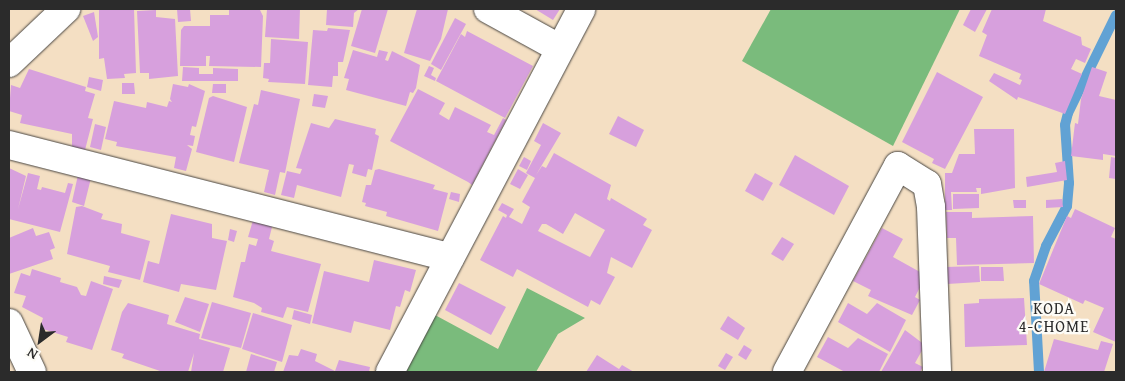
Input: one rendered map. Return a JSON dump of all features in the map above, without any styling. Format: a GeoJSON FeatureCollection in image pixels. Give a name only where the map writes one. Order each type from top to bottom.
{"type":"FeatureCollection","features":[{"type":"Feature","properties":{"kind":"street"},"geometry":{"type":"LineString","coordinates":[[9,63],[66,9]]}},
{"type":"Feature","properties":{"kind":"street"},"geometry":{"type":"LineString","coordinates":[[488,9],[559,48]]}},
{"type":"Feature","properties":{"kind":"street"},"geometry":{"type":"LineString","coordinates":[[390,372],[581,9]]}},
{"type":"Feature","properties":{"kind":"street"},"geometry":{"type":"LineString","coordinates":[[9,145],[450,257]]}},
{"type":"Feature","properties":{"kind":"street"},"geometry":{"type":"LineString","coordinates":[[787,372],[898,166],[927,184],[931,207],[937,372]]}},
{"type":"Feature","properties":{"kind":"street"},"geometry":{"type":"LineString","coordinates":[[9,323],[31,371]]}},
{"type":"Feature","properties":{"kind":"green space"},"geometry":{"type":"Polygon","coordinates":[[[771,9],[960,9],[893,146],[742,61],[771,9]]]}},
{"type":"Feature","properties":{"kind":"green space"},"geometry":{"type":"Polygon","coordinates":[[[527,288],[585,318],[558,334],[536,372],[405,372],[435,315],[498,349],[527,288]]]}},
{"type":"Feature","properties":{"kind":"building"},"geometry":{"type":"Polygon","coordinates":[[[134,9],[136,73],[124,74],[125,78],[107,79],[104,58],[99,59],[99,10],[134,9]]]}},
{"type":"Feature","properties":{"kind":"building"},"geometry":{"type":"Polygon","coordinates":[[[177,9],[190,9],[191,21],[178,22],[177,9]]]}},
{"type":"Feature","properties":{"kind":"building"},"geometry":{"type":"Polygon","coordinates":[[[267,9],[300,9],[299,39],[265,37],[267,9]]]}},
{"type":"Feature","properties":{"kind":"building"},"geometry":{"type":"Polygon","coordinates":[[[327,9],[359,9],[354,13],[353,27],[326,25],[327,9]]]}},
{"type":"Feature","properties":{"kind":"building"},"geometry":{"type":"Polygon","coordinates":[[[362,9],[388,9],[375,53],[351,46],[362,9]]]}},
{"type":"Feature","properties":{"kind":"building"},"geometry":{"type":"Polygon","coordinates":[[[417,9],[448,9],[441,39],[430,61],[404,53],[417,9]]]}},
{"type":"Feature","properties":{"kind":"building"},"geometry":{"type":"Polygon","coordinates":[[[535,9],[560,9],[553,20],[535,9]]]}},
{"type":"Feature","properties":{"kind":"building"},"geometry":{"type":"Polygon","coordinates":[[[971,9],[987,9],[975,32],[963,25],[971,9]]]}},
{"type":"Feature","properties":{"kind":"building"},"geometry":{"type":"Polygon","coordinates":[[[992,9],[1046,9],[1043,21],[1081,37],[1082,45],[1091,49],[1085,63],[1076,59],[1071,69],[1082,74],[1065,114],[1018,97],[1017,100],[989,81],[994,73],[1020,85],[1022,80],[1019,79],[1021,74],[979,56],[987,35],[982,32],[992,9]]]}},
{"type":"Feature","properties":{"kind":"building"},"geometry":{"type":"Polygon","coordinates":[[[156,10],[156,17],[175,19],[178,76],[149,79],[149,73],[140,73],[137,11],[156,10]]]}},
{"type":"Feature","properties":{"kind":"building"},"geometry":{"type":"Polygon","coordinates":[[[229,10],[260,10],[263,16],[261,67],[209,66],[210,56],[206,56],[206,66],[180,66],[181,30],[184,26],[210,26],[210,15],[229,15],[229,10]]]}},
{"type":"Feature","properties":{"kind":"building"},"geometry":{"type":"Polygon","coordinates":[[[94,12],[98,37],[93,41],[83,16],[94,12]]]}},
{"type":"Feature","properties":{"kind":"building"},"geometry":{"type":"Polygon","coordinates":[[[455,18],[466,24],[441,70],[431,64],[455,18]]]}},
{"type":"Feature","properties":{"kind":"building"},"geometry":{"type":"Polygon","coordinates":[[[328,28],[350,30],[343,62],[338,62],[338,76],[333,76],[332,87],[308,85],[313,30],[327,31],[328,28]]]}},
{"type":"Feature","properties":{"kind":"building"},"geometry":{"type":"Polygon","coordinates":[[[467,31],[533,66],[505,118],[436,81],[461,34],[465,37],[467,31]]]}},
{"type":"Feature","properties":{"kind":"building"},"geometry":{"type":"Polygon","coordinates":[[[271,39],[308,42],[305,84],[268,82],[269,79],[263,78],[264,63],[270,63],[271,39]]]}},
{"type":"Feature","properties":{"kind":"building"},"geometry":{"type":"Polygon","coordinates":[[[353,50],[377,57],[379,50],[388,52],[385,60],[388,61],[392,51],[420,65],[416,88],[413,93],[410,92],[406,106],[346,90],[349,79],[344,78],[353,50]]]}},
{"type":"Feature","properties":{"kind":"building"},"geometry":{"type":"Polygon","coordinates":[[[429,66],[434,68],[431,75],[436,78],[435,81],[424,76],[429,66]]]}},
{"type":"Feature","properties":{"kind":"building"},"geometry":{"type":"Polygon","coordinates":[[[183,67],[199,68],[199,74],[213,74],[213,68],[238,69],[238,81],[182,81],[183,67]]]}},
{"type":"Feature","properties":{"kind":"building"},"geometry":{"type":"Polygon","coordinates":[[[1092,67],[1107,72],[1099,96],[1116,100],[1116,156],[1103,154],[1103,160],[1071,156],[1075,123],[1078,124],[1081,99],[1092,67]]]}},
{"type":"Feature","properties":{"kind":"building"},"geometry":{"type":"Polygon","coordinates":[[[29,69],[86,87],[85,91],[95,94],[88,118],[93,119],[85,150],[72,147],[72,134],[20,123],[22,115],[9,111],[11,85],[20,88],[29,69]]]}},
{"type":"Feature","properties":{"kind":"building"},"geometry":{"type":"Polygon","coordinates":[[[937,72],[983,97],[945,169],[932,163],[934,159],[902,142],[937,72]]]}},
{"type":"Feature","properties":{"kind":"building"},"geometry":{"type":"Polygon","coordinates":[[[89,77],[103,80],[101,91],[87,87],[89,77]]]}},
{"type":"Feature","properties":{"kind":"building"},"geometry":{"type":"Polygon","coordinates":[[[122,83],[134,83],[135,94],[122,94],[122,83]]]}},
{"type":"Feature","properties":{"kind":"building"},"geometry":{"type":"Polygon","coordinates":[[[173,84],[188,87],[189,84],[205,91],[196,127],[192,126],[190,135],[195,136],[193,146],[187,145],[192,149],[186,171],[174,168],[176,157],[116,146],[117,142],[105,139],[114,101],[146,108],[147,102],[167,107],[169,101],[172,102],[170,99],[173,84]]]}},
{"type":"Feature","properties":{"kind":"building"},"geometry":{"type":"Polygon","coordinates":[[[213,84],[226,84],[226,93],[212,93],[213,84]]]}},
{"type":"Feature","properties":{"kind":"building"},"geometry":{"type":"Polygon","coordinates":[[[418,89],[445,103],[439,114],[449,120],[455,107],[491,125],[487,132],[494,135],[503,118],[506,120],[472,185],[390,141],[418,89]]]}},
{"type":"Feature","properties":{"kind":"building"},"geometry":{"type":"Polygon","coordinates":[[[261,90],[300,99],[285,173],[280,172],[275,195],[264,192],[269,170],[239,163],[254,104],[258,105],[261,90]]]}},
{"type":"Feature","properties":{"kind":"building"},"geometry":{"type":"Polygon","coordinates":[[[314,94],[328,96],[325,108],[312,106],[314,94]]]}},
{"type":"Feature","properties":{"kind":"building"},"geometry":{"type":"Polygon","coordinates":[[[213,96],[247,107],[234,162],[196,152],[209,98],[213,96]]]}},
{"type":"Feature","properties":{"kind":"building"},"geometry":{"type":"Polygon","coordinates":[[[618,116],[644,130],[636,147],[609,134],[618,116]]]}},
{"type":"Feature","properties":{"kind":"building"},"geometry":{"type":"Polygon","coordinates":[[[335,119],[376,129],[375,134],[379,136],[372,170],[368,169],[366,177],[352,173],[354,165],[349,164],[341,197],[297,185],[294,198],[281,195],[287,171],[300,174],[302,169],[296,168],[311,123],[329,128],[335,119]]]}},
{"type":"Feature","properties":{"kind":"building"},"geometry":{"type":"Polygon","coordinates":[[[543,123],[561,133],[536,175],[542,166],[546,168],[554,153],[611,185],[607,199],[610,201],[611,198],[647,219],[643,225],[652,230],[632,268],[611,257],[607,273],[615,277],[600,305],[591,300],[588,307],[517,269],[513,277],[480,260],[503,216],[506,218],[507,215],[498,210],[502,203],[514,209],[509,217],[522,224],[530,207],[522,202],[535,178],[526,173],[541,145],[534,141],[543,123]],[[575,213],[563,234],[546,224],[542,224],[538,231],[590,257],[605,230],[575,213]]]}},
{"type":"Feature","properties":{"kind":"building"},"geometry":{"type":"Polygon","coordinates":[[[95,124],[106,127],[101,150],[90,147],[95,124]]]}},
{"type":"Feature","properties":{"kind":"building"},"geometry":{"type":"Polygon","coordinates":[[[974,129],[1014,129],[1015,188],[981,194],[981,188],[976,188],[977,192],[951,192],[952,210],[945,210],[945,173],[952,173],[959,154],[975,154],[974,129]]]}},
{"type":"Feature","properties":{"kind":"building"},"geometry":{"type":"Polygon","coordinates":[[[795,155],[849,186],[834,215],[779,185],[795,155]]]}},
{"type":"Feature","properties":{"kind":"building"},"geometry":{"type":"Polygon","coordinates":[[[524,157],[531,161],[527,170],[519,166],[524,157]]]}},
{"type":"Feature","properties":{"kind":"building"},"geometry":{"type":"Polygon","coordinates":[[[1111,157],[1116,158],[1116,179],[1109,178],[1111,157]]]}},
{"type":"Feature","properties":{"kind":"building"},"geometry":{"type":"Polygon","coordinates":[[[1065,161],[1067,180],[1027,187],[1026,177],[1057,172],[1055,163],[1065,161]]]}},
{"type":"Feature","properties":{"kind":"building"},"geometry":{"type":"Polygon","coordinates":[[[9,168],[26,176],[18,209],[28,173],[40,176],[37,189],[41,190],[42,187],[65,193],[68,183],[73,184],[60,232],[9,219],[9,168]]]}},
{"type":"Feature","properties":{"kind":"building"},"geometry":{"type":"Polygon","coordinates":[[[379,169],[435,185],[433,189],[448,193],[438,231],[386,216],[387,212],[365,206],[366,203],[362,202],[366,185],[371,185],[375,170],[379,169]]]}},
{"type":"Feature","properties":{"kind":"building"},"geometry":{"type":"Polygon","coordinates":[[[518,169],[528,175],[520,189],[510,184],[518,169]]]}},
{"type":"Feature","properties":{"kind":"building"},"geometry":{"type":"Polygon","coordinates":[[[755,173],[773,183],[763,201],[745,191],[755,173]]]}},
{"type":"Feature","properties":{"kind":"building"},"geometry":{"type":"Polygon","coordinates":[[[78,175],[91,178],[84,206],[72,202],[78,175]]]}},
{"type":"Feature","properties":{"kind":"building"},"geometry":{"type":"Polygon","coordinates":[[[451,192],[460,194],[459,202],[449,199],[451,192]]]}},
{"type":"Feature","properties":{"kind":"building"},"geometry":{"type":"Polygon","coordinates":[[[953,194],[979,194],[979,208],[953,209],[953,194]]]}},
{"type":"Feature","properties":{"kind":"building"},"geometry":{"type":"Polygon","coordinates":[[[1062,199],[1063,207],[1046,208],[1046,200],[1062,199]]]}},
{"type":"Feature","properties":{"kind":"building"},"geometry":{"type":"Polygon","coordinates":[[[1013,200],[1026,200],[1026,208],[1014,208],[1013,200]]]}},
{"type":"Feature","properties":{"kind":"building"},"geometry":{"type":"Polygon","coordinates":[[[82,206],[103,214],[101,219],[122,224],[121,233],[150,241],[140,280],[108,272],[110,266],[67,254],[76,207],[82,206]]]}},
{"type":"Feature","properties":{"kind":"building"},"geometry":{"type":"Polygon","coordinates":[[[1075,209],[1115,228],[1111,237],[1116,239],[1116,342],[1093,332],[1104,308],[1085,300],[1083,304],[1039,284],[1067,216],[1071,218],[1075,209]]]}},
{"type":"Feature","properties":{"kind":"building"},"geometry":{"type":"Polygon","coordinates":[[[946,212],[972,212],[972,218],[1033,216],[1034,263],[957,265],[956,238],[947,238],[946,212]]]}},
{"type":"Feature","properties":{"kind":"building"},"geometry":{"type":"Polygon","coordinates":[[[171,214],[212,224],[212,238],[227,241],[216,290],[181,284],[179,292],[143,282],[148,261],[159,264],[171,214]]]}},
{"type":"Feature","properties":{"kind":"building"},"geometry":{"type":"Polygon","coordinates":[[[254,217],[273,223],[269,239],[274,241],[271,251],[321,264],[308,312],[287,307],[283,318],[261,312],[262,308],[254,303],[233,297],[241,262],[245,262],[249,244],[256,246],[258,239],[248,237],[254,217]]]}},
{"type":"Feature","properties":{"kind":"building"},"geometry":{"type":"Polygon","coordinates":[[[33,228],[36,236],[49,232],[55,248],[50,250],[53,259],[9,274],[9,238],[33,228]]]}},
{"type":"Feature","properties":{"kind":"building"},"geometry":{"type":"Polygon","coordinates":[[[882,228],[903,239],[893,257],[920,272],[920,287],[915,297],[920,300],[912,315],[868,296],[871,290],[853,281],[882,228]]]}},
{"type":"Feature","properties":{"kind":"building"},"geometry":{"type":"Polygon","coordinates":[[[230,229],[237,231],[234,242],[228,240],[230,229]]]}},
{"type":"Feature","properties":{"kind":"building"},"geometry":{"type":"Polygon","coordinates":[[[782,237],[794,244],[783,261],[771,254],[782,237]]]}},
{"type":"Feature","properties":{"kind":"building"},"geometry":{"type":"Polygon","coordinates":[[[374,260],[416,270],[410,292],[405,290],[400,307],[396,306],[390,330],[354,321],[351,333],[312,323],[324,271],[369,282],[374,260]]]}},
{"type":"Feature","properties":{"kind":"building"},"geometry":{"type":"Polygon","coordinates":[[[979,266],[980,282],[947,284],[946,267],[979,266]]]}},
{"type":"Feature","properties":{"kind":"building"},"geometry":{"type":"Polygon","coordinates":[[[981,267],[1003,267],[1004,281],[981,281],[981,267]]]}},
{"type":"Feature","properties":{"kind":"building"},"geometry":{"type":"Polygon","coordinates":[[[32,269],[61,278],[60,282],[77,287],[81,295],[86,296],[91,281],[113,289],[92,350],[66,342],[68,337],[40,328],[43,318],[22,307],[26,296],[14,293],[21,273],[30,276],[32,269]]]}},
{"type":"Feature","properties":{"kind":"building"},"geometry":{"type":"Polygon","coordinates":[[[104,276],[122,280],[119,288],[103,284],[104,276]]]}},
{"type":"Feature","properties":{"kind":"building"},"geometry":{"type":"Polygon","coordinates":[[[459,283],[506,307],[491,335],[445,310],[459,283]]]}},
{"type":"Feature","properties":{"kind":"building"},"geometry":{"type":"Polygon","coordinates":[[[185,297],[209,304],[200,332],[175,322],[185,297]]]}},
{"type":"Feature","properties":{"kind":"building"},"geometry":{"type":"Polygon","coordinates":[[[1024,298],[1027,345],[965,347],[964,304],[979,303],[979,299],[1024,298]]]}},
{"type":"Feature","properties":{"kind":"building"},"geometry":{"type":"Polygon","coordinates":[[[212,302],[251,313],[241,348],[201,338],[212,302]]]}},
{"type":"Feature","properties":{"kind":"building"},"geometry":{"type":"Polygon","coordinates":[[[128,303],[169,315],[167,324],[200,334],[199,339],[230,348],[223,372],[191,372],[194,353],[188,372],[163,372],[122,358],[124,354],[111,350],[122,312],[128,303]]]}},
{"type":"Feature","properties":{"kind":"building"},"geometry":{"type":"Polygon","coordinates":[[[848,303],[867,314],[877,303],[906,320],[890,352],[838,322],[848,303]]]}},
{"type":"Feature","properties":{"kind":"building"},"geometry":{"type":"Polygon","coordinates":[[[294,310],[312,315],[310,324],[292,319],[294,310]]]}},
{"type":"Feature","properties":{"kind":"building"},"geometry":{"type":"Polygon","coordinates":[[[253,313],[292,325],[282,362],[242,349],[253,313]]]}},
{"type":"Feature","properties":{"kind":"building"},"geometry":{"type":"Polygon","coordinates":[[[728,316],[745,328],[738,340],[720,329],[728,316]]]}},
{"type":"Feature","properties":{"kind":"building"},"geometry":{"type":"Polygon","coordinates":[[[905,330],[925,345],[915,363],[923,367],[920,372],[881,372],[905,330]]]}},
{"type":"Feature","properties":{"kind":"building"},"geometry":{"type":"Polygon","coordinates":[[[828,337],[848,348],[858,338],[888,354],[879,372],[845,372],[817,357],[828,337]]]}},
{"type":"Feature","properties":{"kind":"building"},"geometry":{"type":"Polygon","coordinates":[[[1054,339],[1098,350],[1101,341],[1113,344],[1104,372],[1044,372],[1054,339]]]}},
{"type":"Feature","properties":{"kind":"building"},"geometry":{"type":"Polygon","coordinates":[[[744,345],[752,350],[746,360],[738,355],[744,345]]]}},
{"type":"Feature","properties":{"kind":"building"},"geometry":{"type":"Polygon","coordinates":[[[301,349],[317,354],[315,361],[335,371],[339,360],[370,367],[369,372],[283,372],[289,355],[298,356],[301,349]]]}},
{"type":"Feature","properties":{"kind":"building"},"geometry":{"type":"Polygon","coordinates":[[[726,353],[733,357],[725,370],[718,366],[726,353]]]}},
{"type":"Feature","properties":{"kind":"building"},"geometry":{"type":"Polygon","coordinates":[[[251,354],[277,362],[274,372],[246,372],[251,354]]]}},
{"type":"Feature","properties":{"kind":"building"},"geometry":{"type":"Polygon","coordinates":[[[597,355],[619,369],[622,365],[634,372],[586,372],[597,355]]]}},
{"type":"Feature","properties":{"kind":"waterway"},"geometry":{"type":"LineString","coordinates":[[1039,372],[1034,281],[1046,246],[1067,206],[1069,183],[1065,125],[1068,113],[1116,15]]}},
{"type":"Feature","properties":{"kind":"district","name":"KODA 4-CHOME"},"geometry":{"type":"Point","coordinates":[1054,317]}}]}
